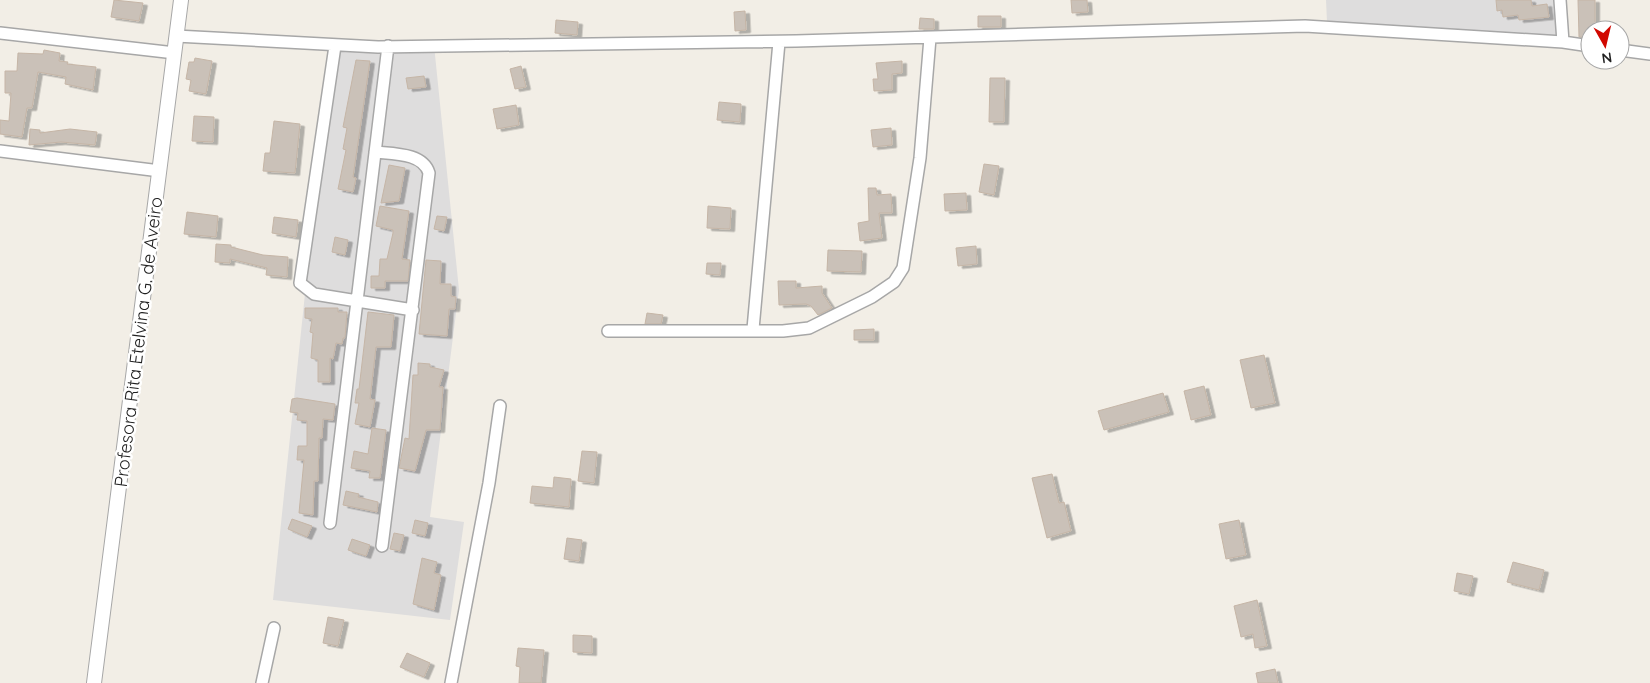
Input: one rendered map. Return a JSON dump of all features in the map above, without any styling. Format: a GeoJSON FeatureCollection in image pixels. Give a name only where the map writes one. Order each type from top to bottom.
{"type":"FeatureCollection","features":[{"type":"Feature","properties":{"kind":"street","name":"Profesora Rita Etelvina G. de Aveiro"},"geometry":{"type":"LineString","coordinates":[[94,683],[181,0]]}},
{"type":"Feature","properties":{"kind":"street"},"geometry":{"type":"LineString","coordinates":[[1560,0],[1563,42]]}},
{"type":"Feature","properties":{"kind":"street"},"geometry":{"type":"LineString","coordinates":[[176,36],[335,46],[388,46],[779,42],[1305,26],[1580,45]]}},
{"type":"Feature","properties":{"kind":"street"},"geometry":{"type":"LineString","coordinates":[[0,33],[175,54]]}},
{"type":"Feature","properties":{"kind":"street"},"geometry":{"type":"LineString","coordinates":[[608,331],[783,331],[809,328],[872,297],[894,282],[904,268],[920,158],[930,38]]}},
{"type":"Feature","properties":{"kind":"street"},"geometry":{"type":"LineString","coordinates":[[753,330],[779,42]]}},
{"type":"Feature","properties":{"kind":"street"},"geometry":{"type":"LineString","coordinates":[[335,46],[300,284],[314,294],[413,310]]}},
{"type":"Feature","properties":{"kind":"street"},"geometry":{"type":"LineString","coordinates":[[330,523],[388,46]]}},
{"type":"Feature","properties":{"kind":"street"},"geometry":{"type":"LineString","coordinates":[[1630,51],[1650,54]]}},
{"type":"Feature","properties":{"kind":"street"},"geometry":{"type":"LineString","coordinates":[[0,151],[160,171]]}},
{"type":"Feature","properties":{"kind":"street"},"geometry":{"type":"LineString","coordinates":[[375,152],[421,160],[427,166],[429,173],[382,546]]}},
{"type":"Feature","properties":{"kind":"street"},"geometry":{"type":"LineString","coordinates":[[450,683],[489,483],[500,406]]}},
{"type":"Feature","properties":{"kind":"street"},"geometry":{"type":"LineString","coordinates":[[262,683],[274,628]]}},
{"type":"Feature","properties":{"kind":"shaded area"},"geometry":{"type":"Polygon","coordinates":[[[1326,0],[1557,0],[1560,36],[1327,22],[1326,0]]]}},
{"type":"Feature","properties":{"kind":"shaded area"},"geometry":{"type":"Polygon","coordinates":[[[331,45],[434,45],[459,290],[430,517],[464,522],[450,620],[273,600],[331,45]]]}},
{"type":"Feature","properties":{"kind":"building"},"geometry":{"type":"Polygon","coordinates":[[[114,0],[143,3],[139,21],[111,17],[114,0]]]}},
{"type":"Feature","properties":{"kind":"building"},"geometry":{"type":"Polygon","coordinates":[[[1071,0],[1087,0],[1088,12],[1072,13],[1071,0]]]}},
{"type":"Feature","properties":{"kind":"building"},"geometry":{"type":"Polygon","coordinates":[[[1496,0],[1531,0],[1532,6],[1547,4],[1549,17],[1519,20],[1518,15],[1503,17],[1502,10],[1497,11],[1496,0]]]}},
{"type":"Feature","properties":{"kind":"building"},"geometry":{"type":"Polygon","coordinates":[[[1578,0],[1595,0],[1595,20],[1580,20],[1579,37],[1578,0]]]}},
{"type":"Feature","properties":{"kind":"building"},"geometry":{"type":"Polygon","coordinates":[[[745,11],[746,30],[735,31],[734,12],[745,11]]]}},
{"type":"Feature","properties":{"kind":"building"},"geometry":{"type":"Polygon","coordinates":[[[978,16],[1001,16],[1001,27],[978,27],[978,16]]]}},
{"type":"Feature","properties":{"kind":"building"},"geometry":{"type":"Polygon","coordinates":[[[920,18],[934,19],[934,29],[919,29],[920,18]]]}},
{"type":"Feature","properties":{"kind":"building"},"geometry":{"type":"Polygon","coordinates":[[[556,20],[578,22],[577,35],[555,33],[556,20]]]}},
{"type":"Feature","properties":{"kind":"building"},"geometry":{"type":"Polygon","coordinates":[[[44,50],[60,53],[59,61],[68,62],[67,64],[96,67],[93,90],[65,84],[66,77],[38,72],[32,108],[27,108],[22,137],[0,134],[0,120],[9,121],[11,93],[5,93],[5,71],[17,71],[18,53],[43,54],[44,50]]]}},
{"type":"Feature","properties":{"kind":"building"},"geometry":{"type":"Polygon","coordinates":[[[195,58],[212,61],[206,94],[189,91],[191,80],[186,79],[189,62],[194,62],[195,58]]]}},
{"type":"Feature","properties":{"kind":"building"},"geometry":{"type":"Polygon","coordinates":[[[356,60],[370,61],[353,177],[356,178],[353,192],[338,189],[346,150],[343,149],[347,128],[343,127],[356,60]]]}},
{"type":"Feature","properties":{"kind":"building"},"geometry":{"type":"Polygon","coordinates":[[[902,61],[902,73],[892,74],[892,90],[874,91],[873,79],[878,79],[876,63],[902,61]]]}},
{"type":"Feature","properties":{"kind":"building"},"geometry":{"type":"Polygon","coordinates":[[[521,66],[526,87],[515,89],[510,69],[521,66]]]}},
{"type":"Feature","properties":{"kind":"building"},"geometry":{"type":"Polygon","coordinates":[[[424,76],[426,87],[408,89],[406,78],[424,76]]]}},
{"type":"Feature","properties":{"kind":"building"},"geometry":{"type":"Polygon","coordinates":[[[990,78],[1005,78],[1004,122],[989,122],[990,78]]]}},
{"type":"Feature","properties":{"kind":"building"},"geometry":{"type":"Polygon","coordinates":[[[719,102],[741,104],[740,122],[717,120],[719,102]]]}},
{"type":"Feature","properties":{"kind":"building"},"geometry":{"type":"Polygon","coordinates":[[[516,105],[519,125],[497,129],[493,109],[516,105]]]}},
{"type":"Feature","properties":{"kind":"building"},"geometry":{"type":"Polygon","coordinates":[[[194,116],[214,117],[213,142],[192,141],[194,116]]]}},
{"type":"Feature","properties":{"kind":"building"},"geometry":{"type":"Polygon","coordinates":[[[274,121],[300,124],[295,173],[263,171],[265,153],[270,153],[274,121]]]}},
{"type":"Feature","properties":{"kind":"building"},"geometry":{"type":"Polygon","coordinates":[[[891,128],[892,145],[873,147],[871,130],[891,128]]]}},
{"type":"Feature","properties":{"kind":"building"},"geometry":{"type":"Polygon","coordinates":[[[30,129],[40,130],[40,133],[70,129],[97,132],[95,145],[61,142],[29,145],[30,129]]]}},
{"type":"Feature","properties":{"kind":"building"},"geometry":{"type":"Polygon","coordinates":[[[984,164],[999,166],[994,195],[979,192],[984,164]]]}},
{"type":"Feature","properties":{"kind":"building"},"geometry":{"type":"Polygon","coordinates":[[[389,165],[405,168],[399,201],[381,203],[389,165]]]}},
{"type":"Feature","properties":{"kind":"building"},"geometry":{"type":"Polygon","coordinates":[[[868,188],[876,188],[877,195],[891,194],[892,213],[879,213],[882,238],[860,241],[858,223],[869,221],[868,188]]]}},
{"type":"Feature","properties":{"kind":"building"},"geometry":{"type":"Polygon","coordinates":[[[966,193],[967,210],[945,211],[944,194],[966,193]]]}},
{"type":"Feature","properties":{"kind":"building"},"geometry":{"type":"Polygon","coordinates":[[[380,206],[409,211],[402,259],[410,260],[408,281],[385,281],[385,288],[371,288],[371,276],[379,276],[380,259],[387,259],[393,233],[393,230],[376,226],[380,206]]]}},
{"type":"Feature","properties":{"kind":"building"},"geometry":{"type":"Polygon","coordinates":[[[708,206],[731,208],[730,229],[707,228],[708,206]]]}},
{"type":"Feature","properties":{"kind":"building"},"geometry":{"type":"Polygon","coordinates":[[[187,212],[218,216],[216,237],[184,234],[187,212]]]}},
{"type":"Feature","properties":{"kind":"building"},"geometry":{"type":"Polygon","coordinates":[[[437,216],[447,217],[444,231],[434,229],[437,216]]]}},
{"type":"Feature","properties":{"kind":"building"},"geometry":{"type":"Polygon","coordinates":[[[274,217],[298,220],[296,237],[272,233],[274,217]]]}},
{"type":"Feature","properties":{"kind":"building"},"geometry":{"type":"Polygon","coordinates":[[[335,237],[348,240],[345,255],[332,252],[335,237]]]}},
{"type":"Feature","properties":{"kind":"building"},"geometry":{"type":"Polygon","coordinates":[[[216,244],[231,245],[231,247],[263,255],[288,257],[287,277],[266,275],[267,268],[230,259],[230,263],[215,262],[216,244]]]}},
{"type":"Feature","properties":{"kind":"building"},"geometry":{"type":"Polygon","coordinates":[[[976,246],[977,264],[958,266],[956,248],[976,246]]]}},
{"type":"Feature","properties":{"kind":"building"},"geometry":{"type":"Polygon","coordinates":[[[828,250],[862,251],[861,272],[827,271],[828,250]]]}},
{"type":"Feature","properties":{"kind":"building"},"geometry":{"type":"Polygon","coordinates":[[[426,260],[441,261],[440,284],[451,284],[451,296],[456,297],[455,309],[449,309],[447,336],[419,334],[426,260]]]}},
{"type":"Feature","properties":{"kind":"building"},"geometry":{"type":"Polygon","coordinates":[[[707,263],[721,263],[720,275],[706,274],[707,263]]]}},
{"type":"Feature","properties":{"kind":"building"},"geometry":{"type":"Polygon","coordinates":[[[778,281],[796,281],[796,288],[822,286],[822,293],[832,308],[818,315],[811,306],[806,304],[779,305],[778,281]]]}},
{"type":"Feature","properties":{"kind":"building"},"geometry":{"type":"Polygon","coordinates":[[[305,308],[338,308],[338,312],[347,312],[345,338],[343,338],[342,344],[336,343],[333,359],[330,358],[330,382],[318,382],[318,360],[311,358],[313,333],[310,332],[312,319],[305,318],[305,308]]]}},
{"type":"Feature","properties":{"kind":"building"},"geometry":{"type":"Polygon","coordinates":[[[368,312],[394,315],[391,347],[376,347],[370,399],[375,400],[370,427],[355,424],[359,403],[355,403],[357,389],[359,389],[368,312]]]}},
{"type":"Feature","properties":{"kind":"building"},"geometry":{"type":"Polygon","coordinates":[[[647,313],[663,315],[661,324],[645,324],[647,313]]]}},
{"type":"Feature","properties":{"kind":"building"},"geometry":{"type":"Polygon","coordinates":[[[874,329],[874,340],[854,340],[854,330],[874,329]]]}},
{"type":"Feature","properties":{"kind":"building"},"geometry":{"type":"Polygon","coordinates":[[[1264,355],[1275,403],[1251,408],[1240,360],[1264,355]]]}},
{"type":"Feature","properties":{"kind":"building"},"geometry":{"type":"Polygon","coordinates":[[[418,363],[430,364],[430,367],[444,370],[439,387],[443,387],[440,430],[426,430],[415,471],[399,468],[405,438],[409,439],[413,375],[418,375],[418,363]]]}},
{"type":"Feature","properties":{"kind":"building"},"geometry":{"type":"Polygon","coordinates":[[[1204,386],[1211,415],[1191,420],[1184,391],[1204,386]]]}},
{"type":"Feature","properties":{"kind":"building"},"geometry":{"type":"Polygon","coordinates":[[[1163,393],[1169,412],[1104,430],[1098,411],[1163,393]]]}},
{"type":"Feature","properties":{"kind":"building"},"geometry":{"type":"Polygon","coordinates":[[[297,398],[335,404],[333,420],[323,419],[322,438],[319,438],[318,481],[314,481],[313,515],[299,513],[304,460],[297,460],[298,446],[307,446],[307,421],[297,420],[298,413],[290,412],[292,399],[297,398]]]}},
{"type":"Feature","properties":{"kind":"building"},"geometry":{"type":"Polygon","coordinates":[[[372,428],[386,430],[380,478],[369,478],[370,471],[351,468],[354,451],[368,454],[372,428]]]}},
{"type":"Feature","properties":{"kind":"building"},"geometry":{"type":"Polygon","coordinates":[[[582,451],[597,452],[594,483],[578,481],[582,451]]]}},
{"type":"Feature","properties":{"kind":"building"},"geometry":{"type":"Polygon","coordinates":[[[1052,474],[1059,503],[1064,502],[1071,531],[1047,538],[1032,478],[1052,474]]]}},
{"type":"Feature","properties":{"kind":"building"},"geometry":{"type":"Polygon","coordinates":[[[554,477],[571,479],[569,507],[530,503],[532,486],[553,488],[554,477]]]}},
{"type":"Feature","properties":{"kind":"building"},"geometry":{"type":"Polygon","coordinates":[[[346,491],[359,494],[358,497],[378,502],[377,512],[343,505],[346,491]]]}},
{"type":"Feature","properties":{"kind":"building"},"geometry":{"type":"Polygon","coordinates":[[[292,519],[312,526],[307,537],[288,529],[292,519]]]}},
{"type":"Feature","properties":{"kind":"building"},"geometry":{"type":"Polygon","coordinates":[[[415,520],[428,523],[425,536],[412,533],[415,520]]]}},
{"type":"Feature","properties":{"kind":"building"},"geometry":{"type":"Polygon","coordinates":[[[1239,520],[1246,555],[1226,559],[1219,524],[1239,520]]]}},
{"type":"Feature","properties":{"kind":"building"},"geometry":{"type":"Polygon","coordinates":[[[394,533],[404,535],[400,551],[390,549],[394,533]]]}},
{"type":"Feature","properties":{"kind":"building"},"geometry":{"type":"Polygon","coordinates":[[[567,538],[582,540],[579,561],[564,559],[567,538]]]}},
{"type":"Feature","properties":{"kind":"building"},"geometry":{"type":"Polygon","coordinates":[[[352,539],[370,545],[366,556],[348,550],[352,539]]]}},
{"type":"Feature","properties":{"kind":"building"},"geometry":{"type":"Polygon","coordinates":[[[422,558],[437,562],[434,573],[441,575],[434,610],[413,604],[422,558]]]}},
{"type":"Feature","properties":{"kind":"building"},"geometry":{"type":"Polygon","coordinates":[[[1513,562],[1544,570],[1539,590],[1507,582],[1513,562]]]}},
{"type":"Feature","properties":{"kind":"building"},"geometry":{"type":"Polygon","coordinates":[[[1457,573],[1473,576],[1469,594],[1454,591],[1457,573]]]}},
{"type":"Feature","properties":{"kind":"building"},"geometry":{"type":"Polygon","coordinates":[[[1257,600],[1267,646],[1255,648],[1253,634],[1241,637],[1234,606],[1257,600]]]}},
{"type":"Feature","properties":{"kind":"building"},"geometry":{"type":"Polygon","coordinates":[[[328,617],[344,620],[338,646],[323,643],[328,617]]]}},
{"type":"Feature","properties":{"kind":"building"},"geometry":{"type":"Polygon","coordinates":[[[573,635],[592,636],[592,653],[573,652],[573,635]]]}},
{"type":"Feature","properties":{"kind":"building"},"geometry":{"type":"Polygon","coordinates":[[[518,648],[544,650],[541,683],[519,683],[520,667],[516,666],[518,648]]]}},
{"type":"Feature","properties":{"kind":"building"},"geometry":{"type":"Polygon","coordinates":[[[407,653],[430,663],[424,677],[400,667],[407,653]]]}},
{"type":"Feature","properties":{"kind":"building"},"geometry":{"type":"Polygon","coordinates":[[[1275,669],[1278,683],[1258,683],[1256,673],[1275,669]]]}}]}
